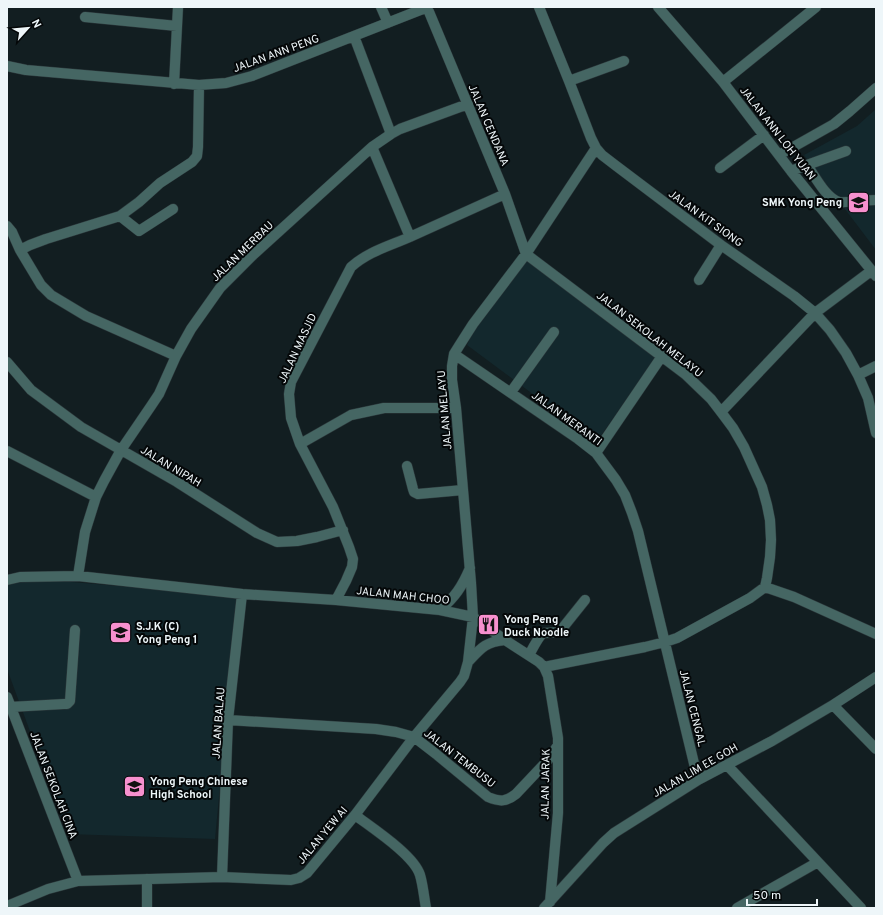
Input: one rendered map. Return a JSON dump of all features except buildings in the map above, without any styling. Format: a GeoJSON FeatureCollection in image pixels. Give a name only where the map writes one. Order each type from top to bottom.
{"type":"FeatureCollection","features":[{"type":"Feature","properties":{"kind":"street"},"geometry":{"type":"LineString","coordinates":[[174,84],[178,7]]}},
{"type":"Feature","properties":{"kind":"street"},"geometry":{"type":"LineString","coordinates":[[381,7],[388,23]]}},
{"type":"Feature","properties":{"kind":"street","name":"JALAN ANN PENG"},"geometry":{"type":"LineString","coordinates":[[7,66],[26,70],[126,78],[174,84],[199,85],[226,83],[252,76],[428,7]]}},
{"type":"Feature","properties":{"kind":"street","name":"JALAN CENDANA"},"geometry":{"type":"LineString","coordinates":[[428,7],[505,194],[526,254]]}},
{"type":"Feature","properties":{"kind":"street","name":"JALAN KIT SIONG"},"geometry":{"type":"LineString","coordinates":[[539,7],[596,148],[614,165],[721,245],[815,312],[846,353],[858,375],[868,398],[876,433]]}},
{"type":"Feature","properties":{"kind":"street"},"geometry":{"type":"LineString","coordinates":[[723,82],[816,7]]}},
{"type":"Feature","properties":{"kind":"street","name":"JALAN ANN LOH YUAN"},"geometry":{"type":"LineString","coordinates":[[663,9],[723,82],[791,171],[874,274]]}},
{"type":"Feature","properties":{"kind":"street"},"geometry":{"type":"LineString","coordinates":[[85,17],[177,26]]}},
{"type":"Feature","properties":{"kind":"street"},"geometry":{"type":"LineString","coordinates":[[354,36],[391,134]]}},
{"type":"Feature","properties":{"kind":"street"},"geometry":{"type":"LineString","coordinates":[[569,81],[624,61]]}},
{"type":"Feature","properties":{"kind":"street"},"geometry":{"type":"LineString","coordinates":[[20,250],[46,239],[120,216],[139,202],[160,183],[192,162],[197,156],[198,147],[199,85]]}},
{"type":"Feature","properties":{"kind":"street"},"geometry":{"type":"LineString","coordinates":[[779,155],[834,124],[876,88]]}},
{"type":"Feature","properties":{"kind":"street","name":"JALAN MERBAU"},"geometry":{"type":"LineString","coordinates":[[78,576],[85,532],[96,497],[104,480],[121,450],[159,394],[176,356],[191,329],[220,288],[264,245],[372,147],[400,129],[468,104]]}},
{"type":"Feature","properties":{"kind":"street"},"geometry":{"type":"LineString","coordinates":[[720,168],[764,135]]}},
{"type":"Feature","properties":{"kind":"street"},"geometry":{"type":"LineString","coordinates":[[372,147],[410,237]]}},
{"type":"Feature","properties":{"kind":"street","name":"JALAN MELAYU"},"geometry":{"type":"LineString","coordinates":[[473,617],[456,408],[452,380],[454,354],[473,324],[526,254],[596,148]]}},
{"type":"Feature","properties":{"kind":"street"},"geometry":{"type":"LineString","coordinates":[[791,171],[846,152]]}},
{"type":"Feature","properties":{"kind":"street"},"geometry":{"type":"LineString","coordinates":[[807,165],[826,192],[833,199],[840,202],[876,200]]}},
{"type":"Feature","properties":{"kind":"street","name":"JALAN MASJID"},"geometry":{"type":"LineString","coordinates":[[336,600],[352,567],[353,559],[333,507],[300,444],[290,406],[289,394],[292,382],[346,276],[351,267],[360,259],[372,252],[410,237],[505,194]]}},
{"type":"Feature","properties":{"kind":"street"},"geometry":{"type":"LineString","coordinates":[[120,216],[139,232],[173,209]]}},
{"type":"Feature","properties":{"kind":"street"},"geometry":{"type":"LineString","coordinates":[[7,226],[12,232],[20,250],[42,285],[51,295],[86,316],[176,356]]}},
{"type":"Feature","properties":{"kind":"street"},"geometry":{"type":"LineString","coordinates":[[698,280],[721,245]]}},
{"type":"Feature","properties":{"kind":"street","name":"JALAN SEKOLAH MELAYU"},"geometry":{"type":"LineString","coordinates":[[526,254],[685,374],[711,399],[733,428],[744,447],[762,487],[767,505],[770,520],[771,540],[769,568],[765,587]]}},
{"type":"Feature","properties":{"kind":"street"},"geometry":{"type":"LineString","coordinates":[[721,412],[815,312],[874,274]]}},
{"type":"Feature","properties":{"kind":"street"},"geometry":{"type":"LineString","coordinates":[[510,392],[554,332]]}},
{"type":"Feature","properties":{"kind":"street","name":"JALAN MERANTI"},"geometry":{"type":"LineString","coordinates":[[454,354],[578,439],[596,453],[616,480],[625,495],[638,531],[665,642]]}},
{"type":"Feature","properties":{"kind":"street"},"geometry":{"type":"LineString","coordinates":[[596,453],[662,356]]}},
{"type":"Feature","properties":{"kind":"street","name":"JALAN NIPAH"},"geometry":{"type":"LineString","coordinates":[[7,362],[31,390],[80,427],[177,482],[257,533],[277,542],[298,541],[342,530]]}},
{"type":"Feature","properties":{"kind":"street"},"geometry":{"type":"LineString","coordinates":[[858,375],[876,366]]}},
{"type":"Feature","properties":{"kind":"street"},"geometry":{"type":"LineString","coordinates":[[300,444],[356,413],[384,408],[456,408]]}},
{"type":"Feature","properties":{"kind":"street"},"geometry":{"type":"LineString","coordinates":[[7,451],[96,497]]}},
{"type":"Feature","properties":{"kind":"street"},"geometry":{"type":"LineString","coordinates":[[407,466],[414,492],[418,494],[463,490]]}},
{"type":"Feature","properties":{"kind":"street"},"geometry":{"type":"LineString","coordinates":[[440,610],[455,595],[463,584],[470,568]]}},
{"type":"Feature","properties":{"kind":"street","name":"JALAN MAH CHOO"},"geometry":{"type":"LineString","coordinates":[[7,580],[20,577],[78,576],[242,594],[336,600],[440,610],[473,617],[539,662],[544,667]]}},
{"type":"Feature","properties":{"kind":"street"},"geometry":{"type":"LineString","coordinates":[[544,667],[595,658],[677,638],[750,598],[765,587],[794,597],[876,634]]}},
{"type":"Feature","properties":{"kind":"street","name":"JALAN BALAU"},"geometry":{"type":"LineString","coordinates":[[222,877],[228,720],[242,594]]}},
{"type":"Feature","properties":{"kind":"street"},"geometry":{"type":"LineString","coordinates":[[529,655],[540,636],[544,633],[557,633],[561,630],[584,600]]}},
{"type":"Feature","properties":{"kind":"street","name":"JALAN YEW AI"},"geometry":{"type":"LineString","coordinates":[[7,906],[48,889],[78,881],[222,877],[291,880],[299,878],[307,873],[355,815],[414,737],[464,676],[468,662],[473,617]]}},
{"type":"Feature","properties":{"kind":"street"},"geometry":{"type":"LineString","coordinates":[[9,709],[67,704],[70,701],[75,630]]}},
{"type":"Feature","properties":{"kind":"street"},"geometry":{"type":"LineString","coordinates":[[468,662],[487,644],[494,641],[505,640]]}},
{"type":"Feature","properties":{"kind":"street","name":"JALAN CENGAL"},"geometry":{"type":"LineString","coordinates":[[665,642],[698,780]]}},
{"type":"Feature","properties":{"kind":"street","name":"JALAN JARAK"},"geometry":{"type":"LineString","coordinates":[[544,667],[548,676],[558,738],[558,813],[547,905]]}},
{"type":"Feature","properties":{"kind":"street","name":"JALAN LIM EE GOH"},"geometry":{"type":"LineString","coordinates":[[547,905],[603,843],[614,833],[698,780],[833,705],[876,677]]}},
{"type":"Feature","properties":{"kind":"street"},"geometry":{"type":"LineString","coordinates":[[833,705],[876,749]]}},
{"type":"Feature","properties":{"kind":"street","name":"JALAN SEKOLAH CINA"},"geometry":{"type":"LineString","coordinates":[[9,709],[78,881]]}},
{"type":"Feature","properties":{"kind":"street","name":"JALAN TEMBUSU"},"geometry":{"type":"LineString","coordinates":[[228,720],[376,729],[414,737],[488,797],[502,801],[510,799],[516,794],[548,760],[558,745]]}},
{"type":"Feature","properties":{"kind":"street"},"geometry":{"type":"LineString","coordinates":[[727,765],[862,908]]}},
{"type":"Feature","properties":{"kind":"street"},"geometry":{"type":"LineString","coordinates":[[355,815],[398,847],[414,863],[420,874],[426,908]]}},
{"type":"Feature","properties":{"kind":"street"},"geometry":{"type":"LineString","coordinates":[[737,908],[818,862]]}},
{"type":"Feature","properties":{"kind":"street"},"geometry":{"type":"LineString","coordinates":[[147,879],[147,908]]}},
{"type":"Feature","properties":{"kind":"shaded area","name":"SMK Yong Peng"},"geometry":{"type":"Polygon","coordinates":[[[876,109],[876,250],[804,155],[857,126],[876,109]]]}},
{"type":"Feature","properties":{"kind":"shaded area"},"geometry":{"type":"Polygon","coordinates":[[[530,251],[661,350],[595,444],[569,421],[467,345],[475,326],[530,251]]]}},
{"type":"Feature","properties":{"kind":"shaded area","name":"S.J.K (C) Yong Peng 1"},"geometry":{"type":"Polygon","coordinates":[[[24,578],[238,596],[215,839],[68,834],[7,669],[7,580],[24,578]]]}},
{"type":"Feature","properties":{"kind":"place","name":"SMK Yong Peng"},"geometry":{"type":"Point","coordinates":[858,202]}},
{"type":"Feature","properties":{"kind":"place","name":"Yong Peng Duck Noodle"},"geometry":{"type":"Point","coordinates":[489,625]}},
{"type":"Feature","properties":{"kind":"place","name":"S.J.K (C) Yong Peng 1"},"geometry":{"type":"Point","coordinates":[121,632]}},
{"type":"Feature","properties":{"kind":"place","name":"Yong Peng Chinese High School"},"geometry":{"type":"Point","coordinates":[135,787]}}]}
